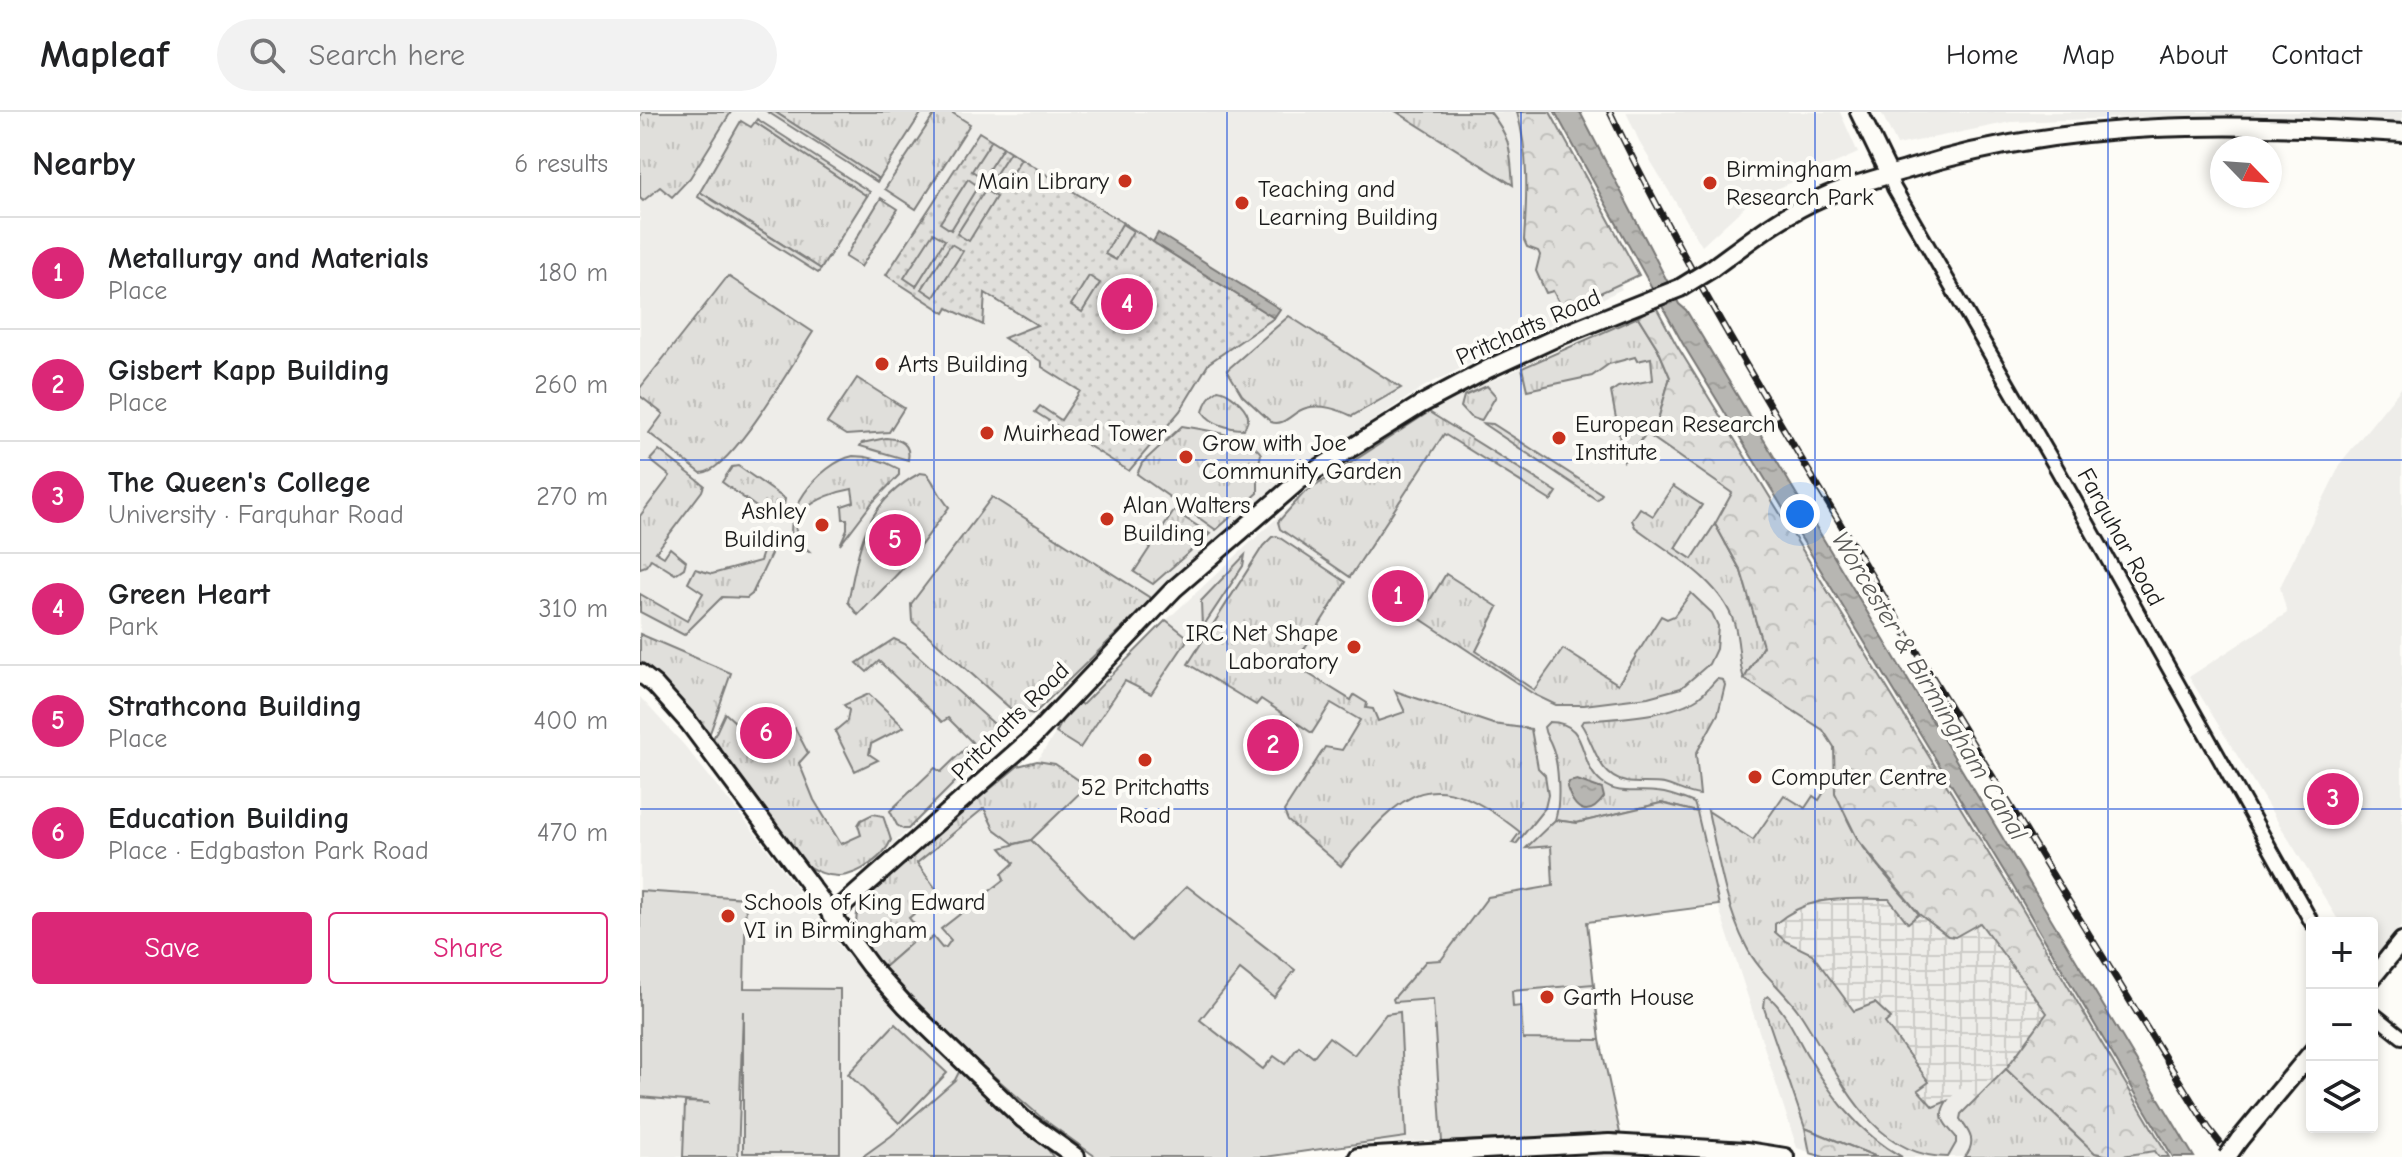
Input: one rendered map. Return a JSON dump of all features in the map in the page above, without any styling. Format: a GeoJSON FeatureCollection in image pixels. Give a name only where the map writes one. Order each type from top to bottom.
{"type":"FeatureCollection","features":[{"type":"Feature","properties":{"kind":"street"},"geometry":{"type":"LineString","coordinates":[[1859,112],[1889,174]]}},
{"type":"Feature","properties":{"kind":"street","name":"Pritchatts Road"},"geometry":{"type":"LineString","coordinates":[[831,916],[983,784],[1032,738],[1174,589],[1300,480],[1420,405],[1488,369],[1562,335],[1680,288],[1771,225],[1810,204],[1889,174],[2019,140],[2151,126],[2402,133]]}},
{"type":"Feature","properties":{"kind":"street","name":"Farquhar Road"},"geometry":{"type":"LineString","coordinates":[[1889,174],[1894,188],[2057,469],[2309,917]]}},
{"type":"Feature","properties":{"kind":"street"},"geometry":{"type":"LineString","coordinates":[[640,673],[689,723],[831,916],[905,1005],[1023,1119],[1076,1157]]}},
{"type":"Feature","properties":{"kind":"street"},"geometry":{"type":"LineString","coordinates":[[2378,971],[2402,941]]}},
{"type":"Feature","properties":{"kind":"street"},"geometry":{"type":"LineString","coordinates":[[2378,1018],[2402,1037]]}},
{"type":"Feature","properties":{"kind":"street"},"geometry":{"type":"LineString","coordinates":[[2227,1157],[2306,1059]]}},
{"type":"Feature","properties":{"kind":"street"},"geometry":{"type":"LineString","coordinates":[[1358,1157],[1609,1143],[1747,1151],[1785,1157]]}},
{"type":"Feature","properties":{"kind":"shaded area"},"geometry":{"type":"Polygon","coordinates":[[[640,112],[1553,112],[1595,235],[1622,289],[1423,387],[1291,476],[1157,593],[1034,714],[869,866],[840,853],[737,759],[706,722],[640,655],[640,112]]]}},
{"type":"Feature","properties":{"kind":"shaded area","name":"Birmingham Research Park"},"geometry":{"type":"Polygon","coordinates":[[[1626,112],[1840,112],[1858,153],[1752,200],[1702,246],[1641,145],[1626,112]]]}},
{"type":"Feature","properties":{"kind":"shaded area"},"geometry":{"type":"Polygon","coordinates":[[[1881,112],[2402,112],[2402,122],[2151,117],[2011,122],[1897,145],[1881,112]]]}},
{"type":"Feature","properties":{"kind":"shaded area"},"geometry":{"type":"Polygon","coordinates":[[[1638,317],[2159,1157],[1824,1157],[1797,1148],[1718,905],[1587,922],[1600,1040],[1620,1133],[1356,1144],[1266,1157],[1096,1157],[1043,1119],[973,1058],[868,954],[857,932],[855,913],[1018,766],[1037,761],[1077,701],[1082,705],[1145,640],[1303,494],[1429,412],[1466,392],[1638,317]]]}},
{"type":"Feature","properties":{"kind":"shaded area"},"geometry":{"type":"Polygon","coordinates":[[[2402,387],[2402,925],[2378,955],[2378,917],[2336,917],[2189,677],[2287,613],[2280,587],[2342,461],[2402,387]]]}},
{"type":"Feature","properties":{"kind":"shaded area","name":"Schools of King Edward VI in Birmingham"},"geometry":{"type":"Polygon","coordinates":[[[640,697],[684,745],[837,943],[891,1005],[960,1070],[1061,1157],[640,1157],[640,697]]]}},
{"type":"Feature","properties":{"kind":"shaded area"},"geometry":{"type":"Polygon","coordinates":[[[1824,899],[1889,899],[1908,923],[1919,914],[1948,936],[1955,937],[1980,923],[2047,1014],[2006,1069],[1976,1099],[1964,1085],[1947,1101],[1934,1107],[1930,1105],[1918,1090],[1928,1082],[1884,1022],[1890,1018],[1881,1007],[1874,1003],[1855,1011],[1812,954],[1785,941],[1775,932],[1775,924],[1791,910],[1824,899]]]}},
{"type":"Feature","properties":{"kind":"shaded area"},"geometry":{"type":"Polygon","coordinates":[[[1628,1152],[1721,1157],[1485,1157],[1500,1156],[1628,1152]]]}},
{"type":"Feature","properties":{"kind":"green space"},"geometry":{"type":"Polygon","coordinates":[[[643,112],[731,112],[690,178],[672,197],[660,187],[643,201],[640,198],[640,117],[643,112]]]}},
{"type":"Feature","properties":{"kind":"green space"},"geometry":{"type":"Polygon","coordinates":[[[768,112],[775,112],[879,179],[877,182],[768,112]]]}},
{"type":"Feature","properties":{"kind":"green space"},"geometry":{"type":"Polygon","coordinates":[[[775,112],[922,112],[879,179],[775,112]]]}},
{"type":"Feature","properties":{"kind":"green space"},"geometry":{"type":"Polygon","coordinates":[[[936,112],[951,112],[970,124],[916,209],[885,189],[936,112]]]}},
{"type":"Feature","properties":{"kind":"green space"},"geometry":{"type":"Polygon","coordinates":[[[1397,112],[1490,112],[1506,138],[1513,185],[1397,112]]]}},
{"type":"Feature","properties":{"kind":"green space"},"geometry":{"type":"Polygon","coordinates":[[[1517,112],[1550,112],[1639,275],[1563,310],[1553,291],[1546,293],[1536,271],[1540,255],[1527,247],[1524,240],[1525,160],[1517,112]]]}},
{"type":"Feature","properties":{"kind":"green space"},"geometry":{"type":"Polygon","coordinates":[[[757,119],[870,192],[867,196],[755,122],[757,119]]]}},
{"type":"Feature","properties":{"kind":"green space"},"geometry":{"type":"Polygon","coordinates":[[[741,121],[751,127],[755,122],[867,196],[821,269],[700,192],[741,121]]]}},
{"type":"Feature","properties":{"kind":"green space"},"geometry":{"type":"Polygon","coordinates":[[[979,132],[1274,318],[1209,363],[1180,411],[1129,471],[1035,412],[1040,406],[1061,420],[1080,391],[1004,338],[1037,325],[985,293],[983,325],[948,308],[945,313],[886,275],[979,132]]]}},
{"type":"Feature","properties":{"kind":"green space"},"geometry":{"type":"Polygon","coordinates":[[[992,140],[1003,147],[983,178],[972,171],[992,140]]]}},
{"type":"Feature","properties":{"kind":"green space"},"geometry":{"type":"Polygon","coordinates":[[[1010,152],[1021,159],[1001,190],[990,183],[1010,152]]]}},
{"type":"Feature","properties":{"kind":"green space"},"geometry":{"type":"Polygon","coordinates":[[[968,179],[978,186],[951,230],[940,223],[968,179]]]}},
{"type":"Feature","properties":{"kind":"green space"},"geometry":{"type":"Polygon","coordinates":[[[985,190],[996,197],[969,241],[957,234],[985,190]]]}},
{"type":"Feature","properties":{"kind":"green space"},"geometry":{"type":"Polygon","coordinates":[[[700,192],[821,269],[818,273],[698,197],[700,192]]]}},
{"type":"Feature","properties":{"kind":"green space"},"geometry":{"type":"Polygon","coordinates":[[[881,198],[898,209],[861,267],[845,257],[881,198]]]}},
{"type":"Feature","properties":{"kind":"green space"},"geometry":{"type":"Polygon","coordinates":[[[1122,224],[1133,231],[1116,260],[1105,254],[1122,224]]]}},
{"type":"Feature","properties":{"kind":"green space"},"geometry":{"type":"Polygon","coordinates":[[[933,233],[945,240],[916,286],[904,278],[933,233]]]}},
{"type":"Feature","properties":{"kind":"green space"},"geometry":{"type":"Polygon","coordinates":[[[951,244],[963,251],[934,297],[922,289],[951,244]]]}},
{"type":"Feature","properties":{"kind":"green space"},"geometry":{"type":"Polygon","coordinates":[[[728,276],[813,332],[745,436],[714,468],[701,473],[649,433],[663,414],[640,396],[640,388],[728,276]]]}},
{"type":"Feature","properties":{"kind":"green space"},"geometry":{"type":"Polygon","coordinates":[[[1089,276],[1100,283],[1082,312],[1071,305],[1089,276]]]}},
{"type":"Feature","properties":{"kind":"green space"},"geometry":{"type":"Polygon","coordinates":[[[1655,305],[2011,890],[2169,1157],[2159,1157],[2155,1151],[2115,1157],[2095,1153],[2006,1069],[2047,1013],[1980,923],[1955,937],[1948,936],[1919,914],[1858,840],[1835,793],[1834,747],[1823,730],[1744,679],[1763,646],[1741,571],[1715,524],[1732,493],[1653,438],[1670,377],[1658,349],[1638,317],[1655,305]]]}},
{"type":"Feature","properties":{"kind":"green space"},"geometry":{"type":"Polygon","coordinates":[[[1289,316],[1401,388],[1352,416],[1329,408],[1312,407],[1301,410],[1285,421],[1271,422],[1242,395],[1227,370],[1289,316]]]}},
{"type":"Feature","properties":{"kind":"green space"},"geometry":{"type":"Polygon","coordinates":[[[1638,317],[1658,349],[1670,377],[1653,438],[1646,434],[1624,461],[1611,392],[1618,387],[1653,380],[1651,358],[1637,361],[1635,357],[1609,364],[1592,376],[1527,390],[1522,368],[1638,317]]]}},
{"type":"Feature","properties":{"kind":"green space"},"geometry":{"type":"Polygon","coordinates":[[[857,378],[904,408],[889,432],[846,435],[827,423],[857,378]]]}},
{"type":"Feature","properties":{"kind":"green space"},"geometry":{"type":"Polygon","coordinates":[[[1487,386],[1496,396],[1481,421],[1470,417],[1461,407],[1464,396],[1487,386]]]}},
{"type":"Feature","properties":{"kind":"green space"},"geometry":{"type":"Polygon","coordinates":[[[1218,390],[1243,407],[1248,418],[1244,429],[1221,425],[1203,412],[1208,399],[1218,390]]]}},
{"type":"Feature","properties":{"kind":"green space"},"geometry":{"type":"Polygon","coordinates":[[[1429,412],[1557,492],[1551,501],[1444,434],[1350,577],[1280,529],[1278,522],[1303,494],[1429,412]]]}},
{"type":"Feature","properties":{"kind":"green space"},"geometry":{"type":"Polygon","coordinates":[[[1482,423],[1493,424],[1602,494],[1597,500],[1482,423]]]}},
{"type":"Feature","properties":{"kind":"green space"},"geometry":{"type":"Polygon","coordinates":[[[1182,426],[1237,438],[1261,454],[1258,493],[1216,530],[1137,474],[1142,463],[1182,426]]]}},
{"type":"Feature","properties":{"kind":"green space"},"geometry":{"type":"Polygon","coordinates":[[[886,438],[904,443],[908,460],[860,446],[886,438]]]}},
{"type":"Feature","properties":{"kind":"green space"},"geometry":{"type":"Polygon","coordinates":[[[659,450],[704,485],[656,552],[664,557],[670,548],[686,561],[684,568],[675,574],[651,559],[640,568],[640,516],[670,476],[650,460],[659,450]]]}},
{"type":"Feature","properties":{"kind":"green space"},"geometry":{"type":"Polygon","coordinates":[[[853,456],[888,464],[899,469],[899,475],[872,503],[840,545],[847,529],[842,506],[854,502],[852,489],[815,502],[798,518],[795,528],[809,551],[797,550],[792,537],[792,522],[804,493],[827,469],[853,456]]]}},
{"type":"Feature","properties":{"kind":"green space"},"geometry":{"type":"Polygon","coordinates":[[[738,466],[785,499],[784,505],[766,514],[722,482],[732,467],[738,466]]]}},
{"type":"Feature","properties":{"kind":"green space"},"geometry":{"type":"Polygon","coordinates":[[[920,473],[927,474],[949,507],[907,564],[858,615],[848,602],[867,528],[886,498],[920,473]]]}},
{"type":"Feature","properties":{"kind":"green space"},"geometry":{"type":"Polygon","coordinates":[[[1673,486],[1702,505],[1675,548],[1692,559],[1715,524],[1741,571],[1763,646],[1744,679],[1734,623],[1727,607],[1692,568],[1635,527],[1632,520],[1640,508],[1653,516],[1673,486]]]}},
{"type":"Feature","properties":{"kind":"green space"},"geometry":{"type":"Polygon","coordinates":[[[992,497],[1152,599],[1034,714],[1011,709],[912,621],[911,604],[992,497]]]}},
{"type":"Feature","properties":{"kind":"green space"},"geometry":{"type":"Polygon","coordinates":[[[1174,511],[1210,534],[1153,584],[1134,572],[1174,511]]]}},
{"type":"Feature","properties":{"kind":"green space"},"geometry":{"type":"Polygon","coordinates":[[[1277,536],[1346,582],[1294,665],[1351,700],[1354,695],[1367,703],[1366,708],[1373,709],[1378,721],[1405,712],[1395,691],[1493,724],[1531,729],[1538,768],[1545,775],[1548,795],[1545,808],[1516,844],[1512,843],[1520,832],[1489,810],[1463,796],[1441,791],[1421,793],[1402,802],[1341,866],[1288,821],[1284,811],[1325,747],[1342,750],[1360,720],[1331,703],[1312,733],[1261,699],[1256,705],[1188,664],[1263,546],[1277,536]]]}},
{"type":"Feature","properties":{"kind":"green space"},"geometry":{"type":"Polygon","coordinates":[[[764,549],[771,554],[752,594],[747,598],[722,597],[684,635],[640,612],[640,594],[687,621],[703,593],[688,583],[695,569],[712,574],[760,561],[764,549]]]}},
{"type":"Feature","properties":{"kind":"green space"},"geometry":{"type":"Polygon","coordinates":[[[1245,555],[1243,566],[1202,628],[1201,601],[1245,555]]]}},
{"type":"Feature","properties":{"kind":"green space"},"geometry":{"type":"Polygon","coordinates":[[[1446,574],[1498,607],[1476,651],[1534,690],[1563,649],[1618,684],[1661,616],[1667,619],[1674,616],[1691,593],[1712,613],[1718,626],[1716,649],[1709,664],[1681,688],[1648,697],[1584,705],[1556,705],[1535,695],[1419,618],[1446,574]]]}},
{"type":"Feature","properties":{"kind":"green space"},"geometry":{"type":"Polygon","coordinates":[[[1166,620],[1185,635],[1186,642],[1151,694],[1125,681],[1080,748],[1056,733],[1077,701],[1082,705],[1166,620]]]}},
{"type":"Feature","properties":{"kind":"green space"},"geometry":{"type":"Polygon","coordinates":[[[640,634],[731,673],[710,733],[640,661],[640,634]]]}},
{"type":"Feature","properties":{"kind":"green space"},"geometry":{"type":"Polygon","coordinates":[[[894,639],[905,644],[1001,730],[999,738],[908,829],[897,825],[890,811],[935,768],[941,772],[972,742],[948,718],[942,722],[879,661],[867,672],[857,663],[894,639]]]}},
{"type":"Feature","properties":{"kind":"green space"},"geometry":{"type":"Polygon","coordinates":[[[1717,679],[1723,680],[1725,685],[1718,714],[1696,754],[1700,795],[1664,784],[1626,782],[1616,779],[1603,766],[1581,724],[1583,721],[1642,716],[1673,709],[1698,698],[1717,679]]]}},
{"type":"Feature","properties":{"kind":"green space"},"geometry":{"type":"Polygon","coordinates":[[[869,694],[904,727],[871,744],[869,754],[878,760],[855,771],[835,731],[847,721],[849,710],[844,705],[869,694]]]}},
{"type":"Feature","properties":{"kind":"green space"},"geometry":{"type":"Polygon","coordinates":[[[725,713],[755,740],[759,738],[765,743],[795,728],[808,753],[799,763],[814,800],[841,844],[861,835],[858,825],[861,820],[873,814],[883,816],[891,840],[883,853],[848,875],[827,875],[805,865],[713,739],[725,713]]]}},
{"type":"Feature","properties":{"kind":"green space"},"geometry":{"type":"Polygon","coordinates":[[[1549,722],[1571,729],[1594,775],[1608,787],[1671,795],[1694,803],[1697,812],[1661,803],[1577,823],[1555,820],[1558,782],[1554,751],[1544,727],[1549,722]]]}},
{"type":"Feature","properties":{"kind":"green space"},"geometry":{"type":"Polygon","coordinates":[[[1037,761],[1055,764],[1087,786],[1031,840],[1014,844],[994,829],[984,808],[917,863],[939,893],[909,918],[922,934],[883,968],[867,951],[858,934],[857,916],[864,893],[1018,766],[1037,761]]]}},
{"type":"Feature","properties":{"kind":"green space"},"geometry":{"type":"Polygon","coordinates":[[[1837,771],[1838,792],[1853,830],[1877,866],[1919,914],[1908,923],[1889,899],[1829,900],[1815,902],[1788,914],[1775,924],[1775,932],[1785,941],[1812,954],[1854,1011],[1875,1003],[1891,1018],[1885,1023],[1929,1082],[1918,1090],[1933,1107],[1947,1101],[1942,1116],[1956,1137],[1948,1157],[1920,1153],[1896,1142],[1857,1105],[1799,1012],[1751,955],[1727,897],[1708,811],[1753,840],[1784,795],[1805,808],[1813,796],[1819,800],[1837,771]]]}},
{"type":"Feature","properties":{"kind":"green space"},"geometry":{"type":"Polygon","coordinates":[[[1661,803],[1697,812],[1719,905],[1587,922],[1600,1040],[1620,1133],[1442,1142],[1433,999],[1394,1002],[1393,999],[1426,961],[1441,960],[1488,897],[1553,886],[1551,846],[1526,848],[1555,820],[1577,823],[1661,803]],[[1593,984],[1512,991],[1513,1007],[1521,1006],[1523,1039],[1600,1040],[1593,984]]]}},
{"type":"Feature","properties":{"kind":"green space"},"geometry":{"type":"Polygon","coordinates":[[[1031,840],[1132,941],[1187,886],[1295,970],[1274,997],[1240,970],[1200,1020],[1263,1069],[1274,1056],[1285,1064],[1299,1046],[1313,1057],[1329,1037],[1354,1055],[1386,1014],[1400,1012],[1406,1137],[1265,1157],[1096,1157],[1043,1119],[973,1058],[883,968],[922,934],[928,941],[933,937],[942,948],[946,947],[951,940],[941,929],[1004,880],[1002,874],[1014,863],[1001,848],[1031,840]]]}},
{"type":"Feature","properties":{"kind":"green space"},"geometry":{"type":"Polygon","coordinates":[[[640,891],[746,898],[744,988],[840,989],[840,1153],[743,1153],[743,1011],[738,1157],[683,1157],[685,1102],[709,1103],[640,1097],[640,891]]]}},
{"type":"Feature","properties":{"kind":"green space"},"geometry":{"type":"Polygon","coordinates":[[[1768,996],[1785,1015],[1815,1069],[1847,1112],[1872,1137],[1902,1157],[1877,1157],[1805,1128],[1764,1008],[1768,996]]]}},
{"type":"Feature","properties":{"kind":"green space"},"geometry":{"type":"Polygon","coordinates":[[[895,1024],[947,1073],[899,1123],[848,1074],[895,1024]]]}},
{"type":"Feature","properties":{"kind":"green space"},"geometry":{"type":"Polygon","coordinates":[[[2006,1069],[2095,1153],[2106,1157],[1965,1157],[1971,1142],[1960,1119],[1961,1114],[2006,1069]]]}},
{"type":"Feature","properties":{"kind":"green space"},"geometry":{"type":"Polygon","coordinates":[[[960,1070],[1045,1145],[1053,1157],[862,1157],[955,1080],[960,1070]]]}},
{"type":"Feature","properties":{"kind":"green space"},"geometry":{"type":"Polygon","coordinates":[[[1805,1128],[1877,1157],[1824,1157],[1810,1153],[1805,1128]]]}},
{"type":"Feature","properties":{"kind":"water"},"geometry":{"type":"Polygon","coordinates":[[[1555,112],[1580,112],[1679,304],[1686,310],[2194,1157],[2173,1157],[2013,886],[1683,344],[1555,112]]]}},
{"type":"Feature","properties":{"kind":"water"},"geometry":{"type":"Polygon","coordinates":[[[1158,233],[1280,309],[1274,318],[1153,242],[1158,233]]]}},
{"type":"Feature","properties":{"kind":"water"},"geometry":{"type":"Polygon","coordinates":[[[1577,780],[1602,789],[1604,797],[1592,808],[1582,809],[1573,802],[1567,787],[1569,782],[1577,780]]]}},
{"type":"Feature","properties":{"kind":"railway"},"geometry":{"type":"LineString","coordinates":[[1610,112],[1696,277],[1789,439],[2119,983],[2209,1129],[2231,1157]]}},
{"type":"Feature","properties":{"kind":"place","name":"Main Library"},"geometry":{"type":"Point","coordinates":[1125,181]}},
{"type":"Feature","properties":{"kind":"place","name":"Birmingham Research Park"},"geometry":{"type":"Point","coordinates":[1710,183]}},
{"type":"Feature","properties":{"kind":"place","name":"Teaching and Learning Building"},"geometry":{"type":"Point","coordinates":[1242,203]}},
{"type":"Feature","properties":{"kind":"place","name":"Green Heart"},"geometry":{"type":"Point","coordinates":[1127,304]}},
{"type":"Feature","properties":{"kind":"place","name":"Arts Building"},"geometry":{"type":"Point","coordinates":[882,364]}},
{"type":"Feature","properties":{"kind":"place","name":"Muirhead Tower"},"geometry":{"type":"Point","coordinates":[987,433]}},
{"type":"Feature","properties":{"kind":"place","name":"European Research Institute"},"geometry":{"type":"Point","coordinates":[1559,438]}},
{"type":"Feature","properties":{"kind":"place","name":"Grow with Joe Community Garden"},"geometry":{"type":"Point","coordinates":[1186,457]}},
{"type":"Feature","properties":{"kind":"place","name":"Alan Walters Building"},"geometry":{"type":"Point","coordinates":[1107,519]}},
{"type":"Feature","properties":{"kind":"place","name":"Ashley Building"},"geometry":{"type":"Point","coordinates":[822,525]}},
{"type":"Feature","properties":{"kind":"place","name":"Strathcona Building"},"geometry":{"type":"Point","coordinates":[895,540]}},
{"type":"Feature","properties":{"kind":"place","name":"Metallurgy and Materials"},"geometry":{"type":"Point","coordinates":[1398,596]}},
{"type":"Feature","properties":{"kind":"place","name":"IRC Net Shape Laboratory"},"geometry":{"type":"Point","coordinates":[1354,647]}},
{"type":"Feature","properties":{"kind":"place","name":"Education Building"},"geometry":{"type":"Point","coordinates":[766,733]}},
{"type":"Feature","properties":{"kind":"place","name":"Gisbert Kapp Building"},"geometry":{"type":"Point","coordinates":[1273,745]}},
{"type":"Feature","properties":{"kind":"place","name":"52 Pritchatts Road"},"geometry":{"type":"Point","coordinates":[1145,760]}},
{"type":"Feature","properties":{"kind":"place","name":"Computer Centre"},"geometry":{"type":"Point","coordinates":[1755,777]}},
{"type":"Feature","properties":{"kind":"place","name":"The Queen's College"},"geometry":{"type":"Point","coordinates":[2333,799]}},
{"type":"Feature","properties":{"kind":"place","name":"Schools of King Edward VI in Birmingham"},"geometry":{"type":"Point","coordinates":[728,916]}},
{"type":"Feature","properties":{"kind":"place","name":"Garth House"},"geometry":{"type":"Point","coordinates":[1547,997]}},
{"type":"Feature","properties":{"kind":"water label","name":"Worcester & Birmingham Canal"},"geometry":{"type":"Point","coordinates":[1929,686]}}]}
